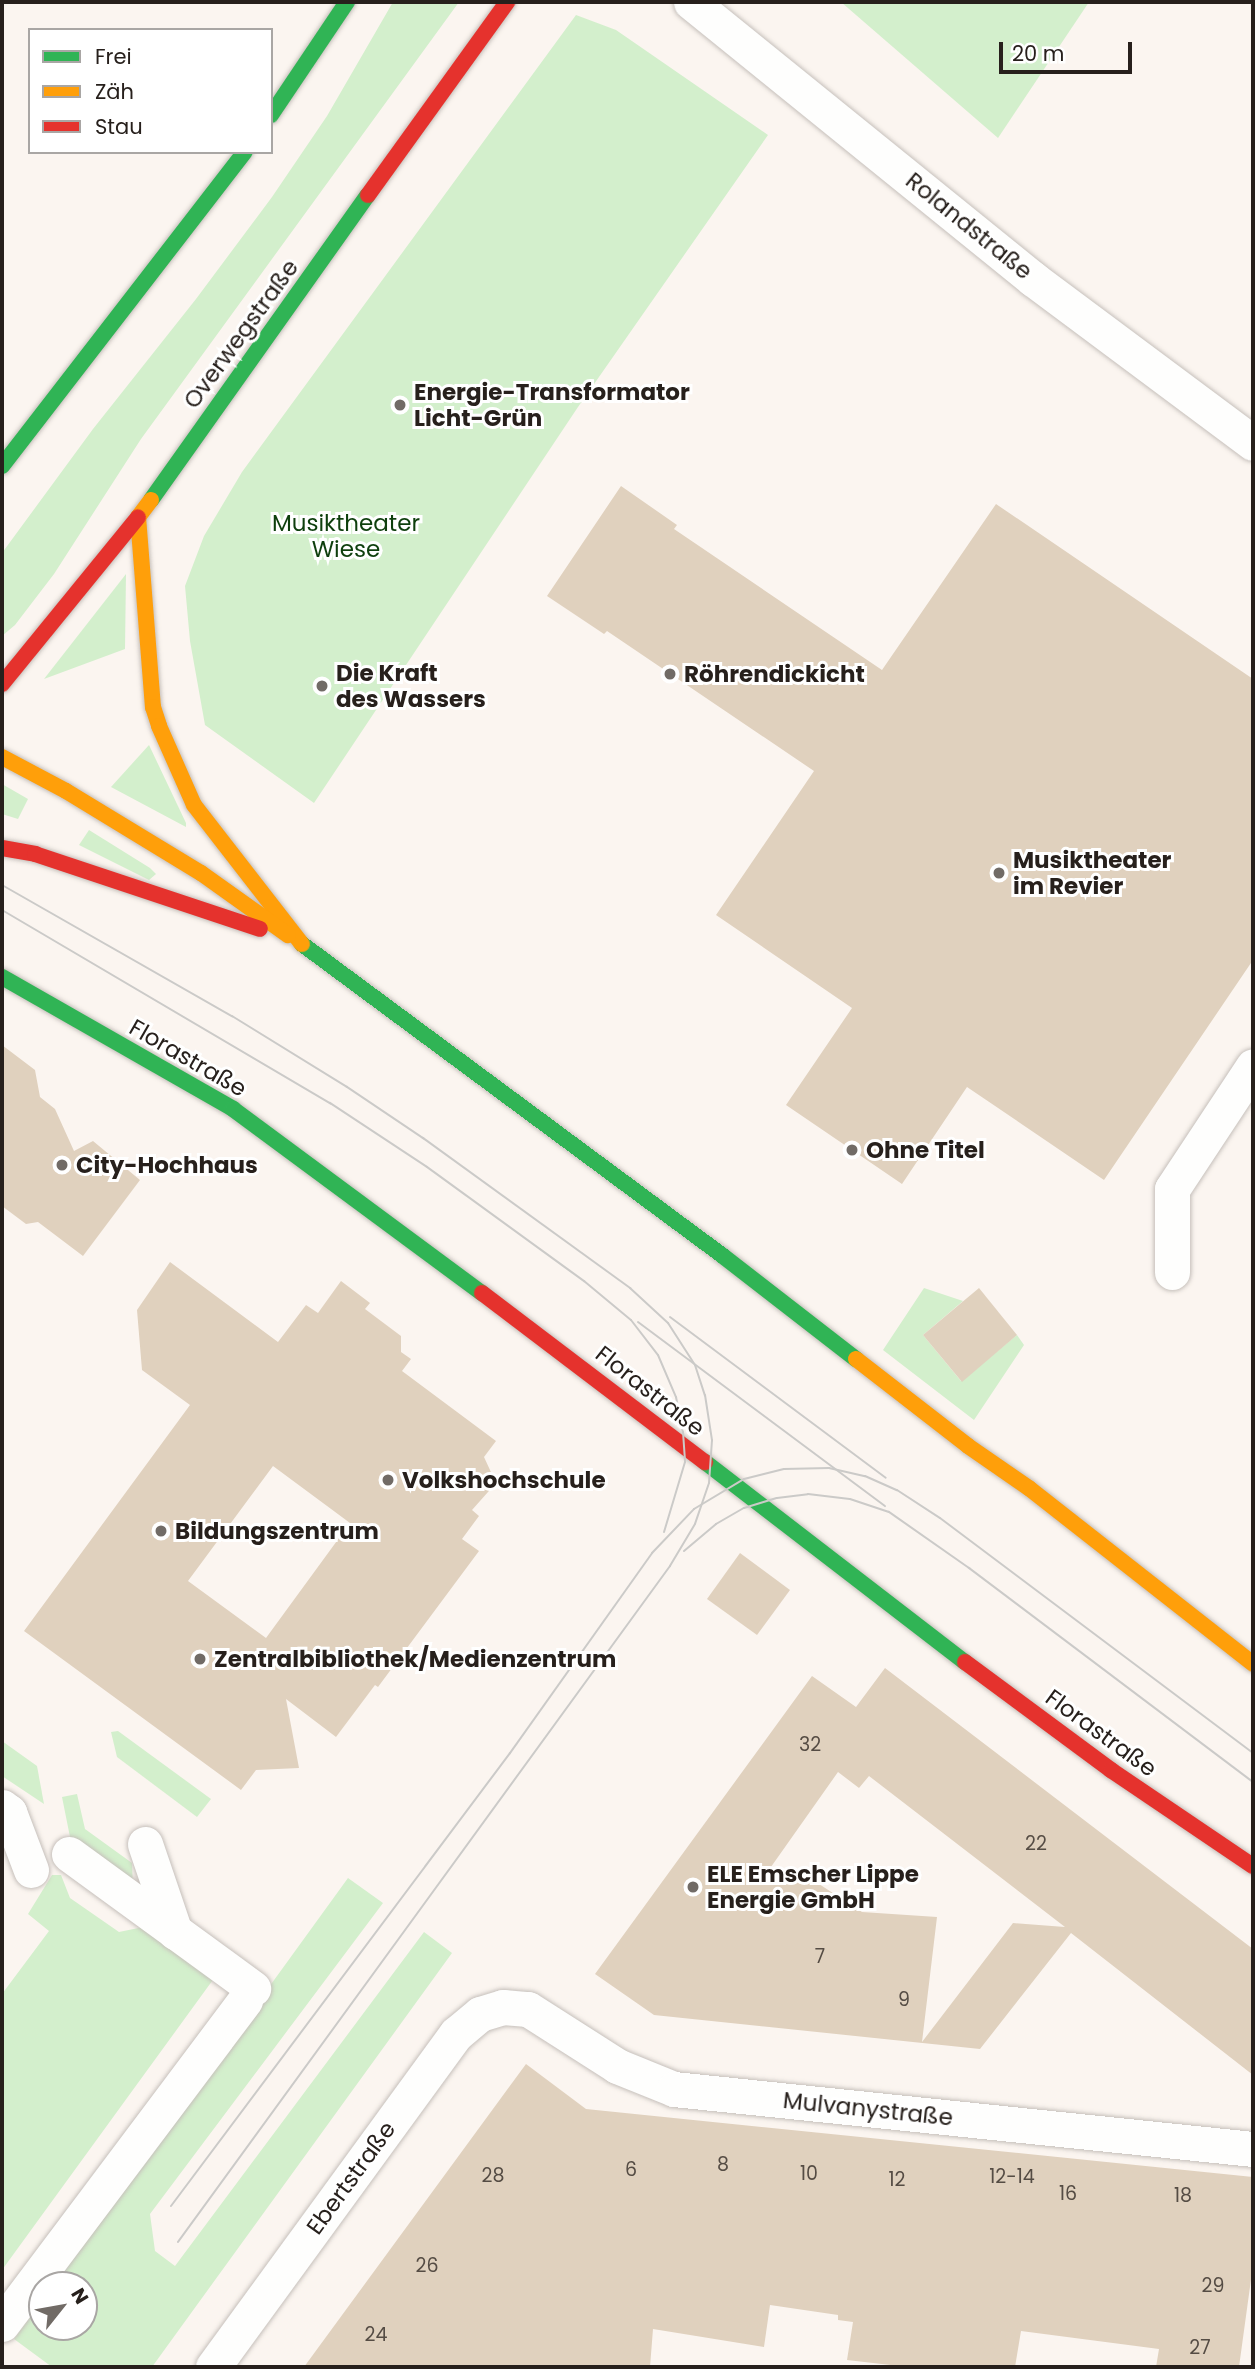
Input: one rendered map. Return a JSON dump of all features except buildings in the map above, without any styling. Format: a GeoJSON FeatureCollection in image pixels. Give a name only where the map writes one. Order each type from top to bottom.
{"type":"FeatureCollection","features":[{"type":"Feature","properties":{"kind":"main road"},"geometry":{"type":"LineString","coordinates":[[273,112],[346,2]]}},
{"type":"Feature","properties":{"kind":"main road","name":"Overwegstraße"},"geometry":{"type":"LineString","coordinates":[[2,684],[138,517],[507,2]]}},
{"type":"Feature","properties":{"kind":"main road"},"geometry":{"type":"LineString","coordinates":[[2,466],[243,154]]}},
{"type":"Feature","properties":{"kind":"main road"},"geometry":{"type":"LineString","coordinates":[[138,517],[153,707],[159,726],[194,805],[299,942]]}},
{"type":"Feature","properties":{"kind":"main road"},"geometry":{"type":"LineString","coordinates":[[2,758],[66,791],[201,873],[299,942],[723,1256],[968,1446],[1094,1538],[1253,1664]]}},
{"type":"Feature","properties":{"kind":"main road"},"geometry":{"type":"LineString","coordinates":[[2,848],[35,854],[299,942]]}},
{"type":"Feature","properties":{"kind":"main road","name":"Florastraße"},"geometry":{"type":"LineString","coordinates":[[2,977],[233,1109],[565,1354],[932,1637],[1111,1770],[1253,1866]]}},
{"type":"Feature","properties":{"kind":"street","name":"Rolandstraße"},"geometry":{"type":"LineString","coordinates":[[691,2],[1034,279],[1253,443]]}},
{"type":"Feature","properties":{"kind":"street"},"geometry":{"type":"LineString","coordinates":[[1172,1272],[1172,1189],[1253,1066]]}},
{"type":"Feature","properties":{"kind":"street"},"geometry":{"type":"LineString","coordinates":[[2,1807],[9,1812],[31,1870]]}},
{"type":"Feature","properties":{"kind":"street"},"geometry":{"type":"LineString","coordinates":[[145,1844],[175,1931]]}},
{"type":"Feature","properties":{"kind":"street"},"geometry":{"type":"LineString","coordinates":[[2,2324],[249,1994],[175,1931],[69,1854]]}},
{"type":"Feature","properties":{"kind":"street","name":"Mulvanystraße"},"geometry":{"type":"LineString","coordinates":[[503,2007],[527,2010],[617,2066],[674,2089],[1253,2149]]}},
{"type":"Feature","properties":{"kind":"street","name":"Ebertstraße"},"geometry":{"type":"LineString","coordinates":[[213,2367],[456,2034],[480,2014],[503,2007]]}},
{"type":"Feature","properties":{"kind":"green space"},"geometry":{"type":"Polygon","coordinates":[[[393,2],[459,2],[141,439],[54,574],[15,625],[2,636],[2,553],[93,429],[196,299],[272,197],[327,116],[393,2]]]}},
{"type":"Feature","properties":{"kind":"green space"},"geometry":{"type":"Polygon","coordinates":[[[841,2],[1089,2],[998,138],[841,2]]]}},
{"type":"Feature","properties":{"kind":"green space","name":"Musiktheater Wiese"},"geometry":{"type":"Polygon","coordinates":[[[576,15],[616,30],[768,135],[578,407],[314,803],[205,725],[190,641],[185,586],[204,536],[242,472],[576,15]]]}},
{"type":"Feature","properties":{"kind":"green space"},"geometry":{"type":"Polygon","coordinates":[[[126,574],[125,649],[44,679],[126,574]]]}},
{"type":"Feature","properties":{"kind":"green space"},"geometry":{"type":"Polygon","coordinates":[[[149,745],[186,823],[186,827],[111,787],[149,745]]]}},
{"type":"Feature","properties":{"kind":"green space"},"geometry":{"type":"Polygon","coordinates":[[[2,784],[28,799],[18,819],[2,814],[2,784]]]}},
{"type":"Feature","properties":{"kind":"green space"},"geometry":{"type":"Polygon","coordinates":[[[89,830],[156,874],[149,880],[79,845],[89,830]]]}},
{"type":"Feature","properties":{"kind":"green space"},"geometry":{"type":"Polygon","coordinates":[[[924,1288],[963,1301],[923,1335],[961,1381],[1017,1335],[1024,1345],[974,1420],[883,1350],[924,1288]]]}},
{"type":"Feature","properties":{"kind":"green space"},"geometry":{"type":"Polygon","coordinates":[[[118,1731],[211,1799],[197,1817],[117,1757],[111,1732],[118,1731]]]}},
{"type":"Feature","properties":{"kind":"green space"},"geometry":{"type":"Polygon","coordinates":[[[2,1741],[37,1766],[44,1804],[2,1776],[2,1741]]]}},
{"type":"Feature","properties":{"kind":"green space"},"geometry":{"type":"Polygon","coordinates":[[[77,1794],[85,1829],[132,1863],[133,1888],[71,1842],[62,1797],[77,1794]]]}},
{"type":"Feature","properties":{"kind":"green space"},"geometry":{"type":"Polygon","coordinates":[[[52,1875],[61,1875],[70,1898],[119,1932],[148,1926],[215,1977],[2,2270],[2,1994],[49,1931],[28,1914],[52,1875]]]}},
{"type":"Feature","properties":{"kind":"green space"},"geometry":{"type":"Polygon","coordinates":[[[348,1878],[383,1903],[150,2214],[155,2251],[175,2266],[424,1932],[452,1953],[152,2367],[52,2367],[14,2339],[28,2320],[28,2341],[98,2341],[98,2271],[63,2271],[348,1878]]]}},
{"type":"Feature","properties":{"kind":"tram line"},"geometry":{"type":"LineString","coordinates":[[2,885],[232,1016],[347,1087],[423,1138],[630,1288],[668,1323],[695,1365],[705,1395],[712,1440],[709,1483],[695,1524],[670,1566],[178,2242]]}},
{"type":"Feature","properties":{"kind":"tram line"},"geometry":{"type":"LineString","coordinates":[[2,910],[330,1103],[427,1167],[584,1281],[631,1320],[658,1355],[676,1397],[683,1432],[685,1462],[664,1532]]}},
{"type":"Feature","properties":{"kind":"tram line"},"geometry":{"type":"LineString","coordinates":[[670,1317],[886,1478]]}},
{"type":"Feature","properties":{"kind":"tram line"},"geometry":{"type":"LineString","coordinates":[[638,1322],[885,1506]]}},
{"type":"Feature","properties":{"kind":"tram line"},"geometry":{"type":"LineString","coordinates":[[171,2206],[510,1753],[652,1553],[694,1509],[744,1479],[784,1469],[829,1468],[865,1476],[897,1490],[940,1518],[1253,1753]]}},
{"type":"Feature","properties":{"kind":"tram line"},"geometry":{"type":"LineString","coordinates":[[684,1551],[716,1524],[744,1508],[777,1498],[808,1494],[850,1499],[889,1512],[969,1568],[1253,1782]]}},
{"type":"Feature","properties":{"kind":"traffic: fast"},"geometry":{"type":"LineString","coordinates":[[273,112],[347,2]]}},
{"type":"Feature","properties":{"kind":"traffic: fast"},"geometry":{"type":"LineString","coordinates":[[2,466],[243,154]]}},
{"type":"Feature","properties":{"kind":"traffic: fast"},"geometry":{"type":"LineString","coordinates":[[151,500],[368,195]]}},
{"type":"Feature","properties":{"kind":"traffic: fast"},"geometry":{"type":"LineString","coordinates":[[302,944],[723,1256],[856,1359]]}},
{"type":"Feature","properties":{"kind":"traffic: fast"},"geometry":{"type":"LineString","coordinates":[[2,977],[233,1109],[482,1293]]}},
{"type":"Feature","properties":{"kind":"traffic: fast"},"geometry":{"type":"LineString","coordinates":[[705,1462],[965,1662]]}},
{"type":"Feature","properties":{"kind":"traffic: slow"},"geometry":{"type":"LineString","coordinates":[[151,500],[138,517],[153,707],[159,726],[194,805],[302,944]]}},
{"type":"Feature","properties":{"kind":"traffic: slow"},"geometry":{"type":"LineString","coordinates":[[2,757],[66,791],[201,873],[288,935]]}},
{"type":"Feature","properties":{"kind":"traffic: slow"},"geometry":{"type":"LineString","coordinates":[[856,1359],[968,1446],[1030,1489],[1253,1664]]}},
{"type":"Feature","properties":{"kind":"traffic: jam"},"geometry":{"type":"LineString","coordinates":[[368,195],[507,2]]}},
{"type":"Feature","properties":{"kind":"traffic: jam"},"geometry":{"type":"LineString","coordinates":[[2,684],[138,517]]}},
{"type":"Feature","properties":{"kind":"traffic: jam"},"geometry":{"type":"LineString","coordinates":[[2,848],[35,854],[260,929]]}},
{"type":"Feature","properties":{"kind":"traffic: jam"},"geometry":{"type":"LineString","coordinates":[[482,1293],[705,1462]]}},
{"type":"Feature","properties":{"kind":"traffic: jam"},"geometry":{"type":"LineString","coordinates":[[965,1662],[1111,1770],[1253,1866]]}},
{"type":"Feature","properties":{"kind":"place","name":"Energie-Transformator Licht-Grün"},"geometry":{"type":"Point","coordinates":[400,405]}},
{"type":"Feature","properties":{"kind":"place","name":"Röhrendickicht"},"geometry":{"type":"Point","coordinates":[670,674]}},
{"type":"Feature","properties":{"kind":"place","name":"Die Kraft des Wassers"},"geometry":{"type":"Point","coordinates":[322,686]}},
{"type":"Feature","properties":{"kind":"place","name":"Musiktheater im Revier"},"geometry":{"type":"Point","coordinates":[999,873]}},
{"type":"Feature","properties":{"kind":"place","name":"Ohne Titel"},"geometry":{"type":"Point","coordinates":[852,1150]}},
{"type":"Feature","properties":{"kind":"place","name":"City-Hochhaus"},"geometry":{"type":"Point","coordinates":[62,1165]}},
{"type":"Feature","properties":{"kind":"place","name":"Volkshochschule"},"geometry":{"type":"Point","coordinates":[388,1480]}},
{"type":"Feature","properties":{"kind":"place","name":"Bildungszentrum"},"geometry":{"type":"Point","coordinates":[161,1531]}},
{"type":"Feature","properties":{"kind":"place","name":"Zentralbibliothek/Medienzentrum"},"geometry":{"type":"Point","coordinates":[200,1659]}},
{"type":"Feature","properties":{"kind":"place","name":"ELE Emscher Lippe Energie GmbH"},"geometry":{"type":"Point","coordinates":[693,1887]}}]}
